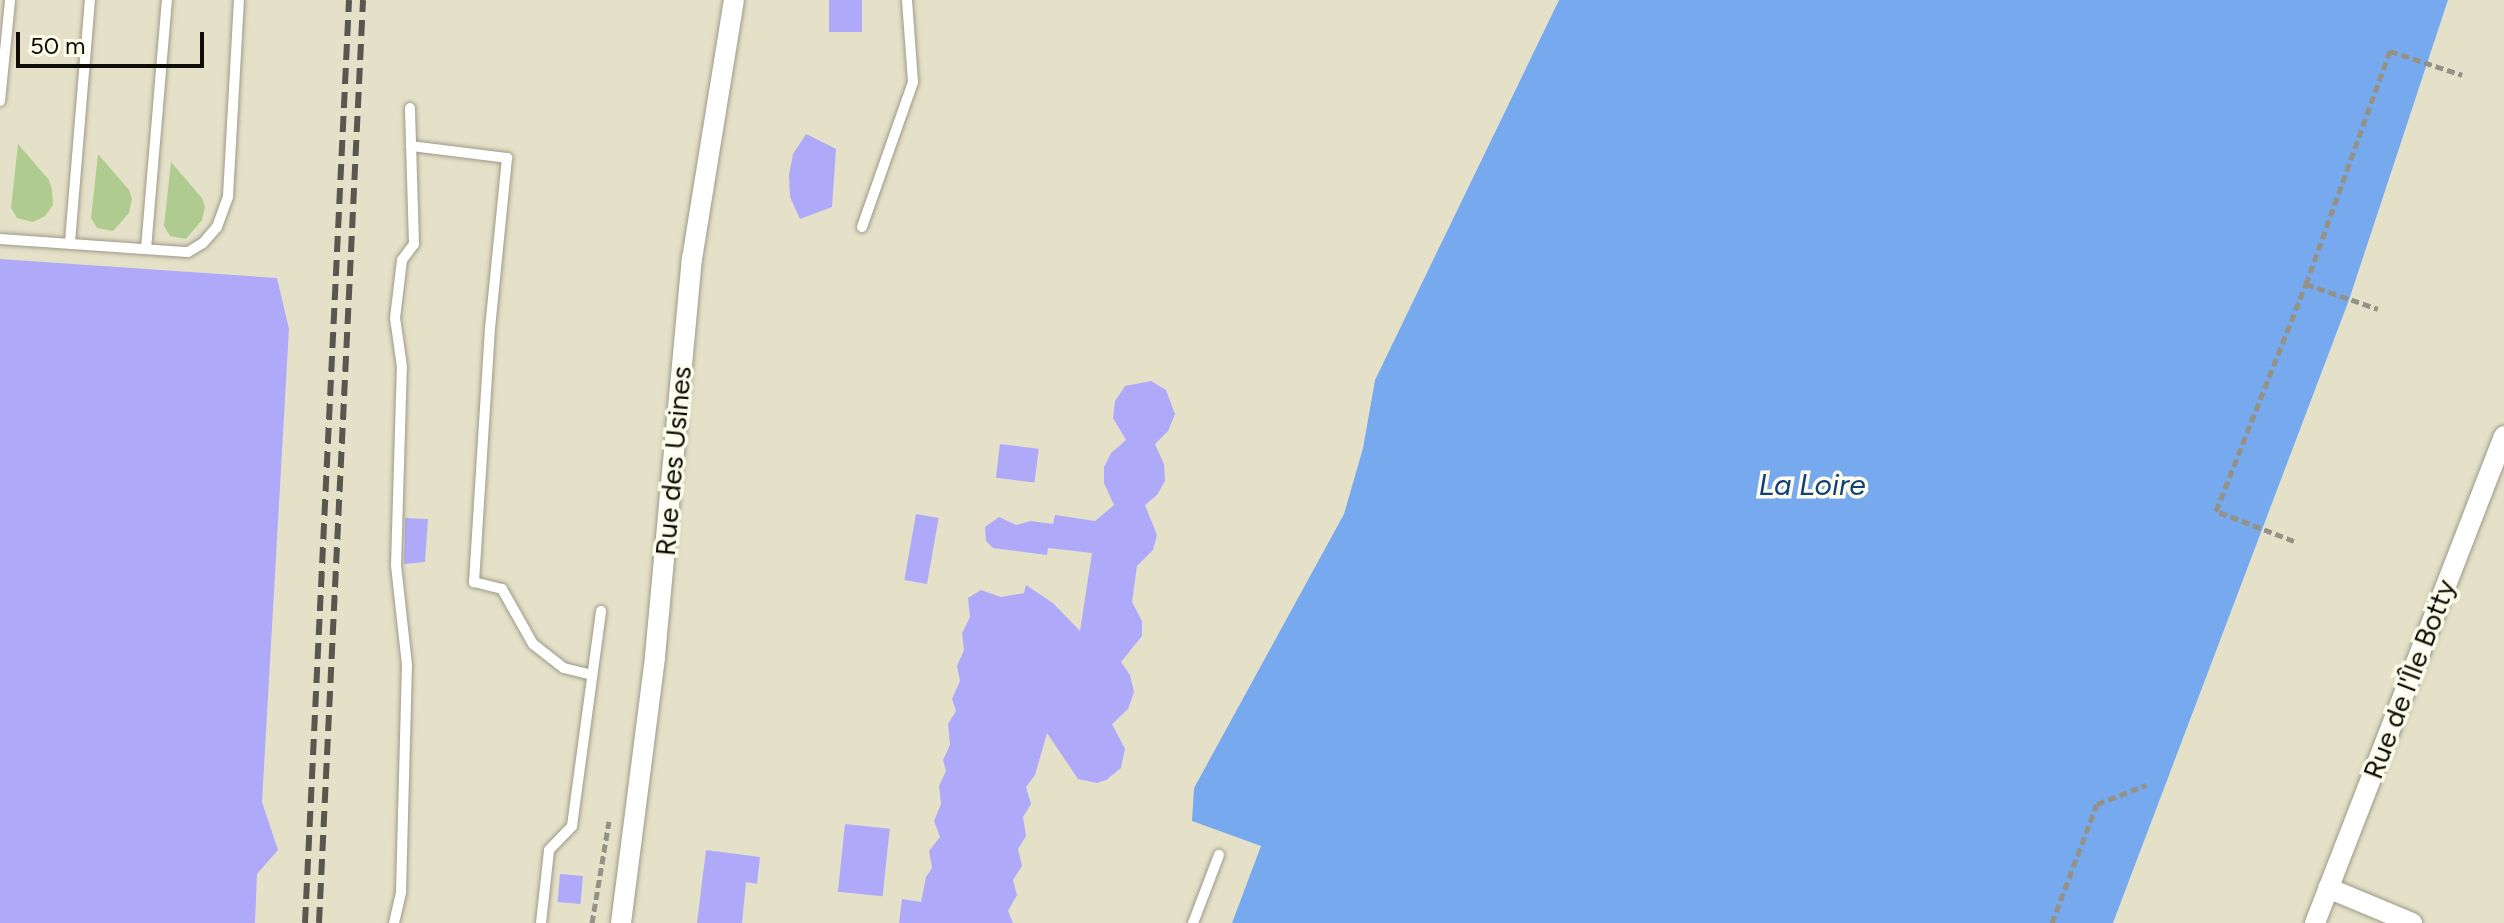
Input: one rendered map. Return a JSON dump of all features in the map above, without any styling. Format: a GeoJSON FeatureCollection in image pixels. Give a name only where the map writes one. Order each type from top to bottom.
{"type":"FeatureCollection","features":[{"type":"Feature","properties":{"kind":"street","name":"Rue des Usines"},"geometry":{"type":"LineString","coordinates":[[621,923],[655,656],[692,259],[734,0]]}},
{"type":"Feature","properties":{"kind":"street","name":"Rue de l'Île Botty"},"geometry":{"type":"LineString","coordinates":[[2315,923],[2504,436]]}},
{"type":"Feature","properties":{"kind":"street"},"geometry":{"type":"LineString","coordinates":[[2328,888],[2412,923]]}},
{"type":"Feature","properties":{"kind":"lane"},"geometry":{"type":"LineString","coordinates":[[0,101],[10,0]]}},
{"type":"Feature","properties":{"kind":"lane"},"geometry":{"type":"LineString","coordinates":[[70,242],[90,0]]}},
{"type":"Feature","properties":{"kind":"lane"},"geometry":{"type":"LineString","coordinates":[[146,249],[167,0]]}},
{"type":"Feature","properties":{"kind":"lane"},"geometry":{"type":"LineString","coordinates":[[0,239],[188,252],[203,243],[217,227],[228,196],[239,0]]}},
{"type":"Feature","properties":{"kind":"lane"},"geometry":{"type":"LineString","coordinates":[[862,227],[913,82],[907,0]]}},
{"type":"Feature","properties":{"kind":"lane"},"geometry":{"type":"LineString","coordinates":[[394,923],[401,892],[407,665],[396,565],[402,367],[395,318],[402,260],[414,244],[410,108]]}},
{"type":"Feature","properties":{"kind":"lane"},"geometry":{"type":"LineString","coordinates":[[411,146],[507,158],[490,328],[474,582],[502,589],[533,644],[556,662],[592,675]]}},
{"type":"Feature","properties":{"kind":"lane"},"geometry":{"type":"LineString","coordinates":[[541,923],[549,850],[572,826],[601,611]]}},
{"type":"Feature","properties":{"kind":"lane"},"geometry":{"type":"LineString","coordinates":[[1193,923],[1219,855]]}},
{"type":"Feature","properties":{"kind":"path"},"geometry":{"type":"LineString","coordinates":[[2294,541],[2216,511],[2306,284],[2390,51],[2462,75]]}},
{"type":"Feature","properties":{"kind":"path"},"geometry":{"type":"LineString","coordinates":[[2306,284],[2378,309]]}},
{"type":"Feature","properties":{"kind":"path"},"geometry":{"type":"LineString","coordinates":[[2052,923],[2097,804],[2146,785]]}},
{"type":"Feature","properties":{"kind":"shaded area"},"geometry":{"type":"Polygon","coordinates":[[[0,0],[1559,0],[1375,380],[1363,448],[1344,514],[1194,788],[1193,821],[1262,846],[1232,923],[0,923],[0,0]]]}},
{"type":"Feature","properties":{"kind":"shaded area"},"geometry":{"type":"Polygon","coordinates":[[[2448,0],[2504,0],[2504,923],[2113,923],[2349,300],[2448,0]]]}},
{"type":"Feature","properties":{"kind":"green space"},"geometry":{"type":"Polygon","coordinates":[[[18,144],[49,180],[52,190],[53,205],[45,216],[33,222],[17,218],[11,208],[18,144]]]}},
{"type":"Feature","properties":{"kind":"green space"},"geometry":{"type":"Polygon","coordinates":[[[98,154],[129,190],[132,199],[129,213],[113,231],[97,228],[91,218],[98,154]]]}},
{"type":"Feature","properties":{"kind":"green space"},"geometry":{"type":"Polygon","coordinates":[[[171,162],[202,198],[205,207],[202,220],[186,239],[170,236],[164,226],[171,162]]]}},
{"type":"Feature","properties":{"kind":"water","name":"La Loire"},"geometry":{"type":"Polygon","coordinates":[[[1559,0],[2448,0],[2349,300],[2113,923],[1232,923],[1261,846],[1192,821],[1194,788],[1344,514],[1363,448],[1375,380],[1559,0]]]}},
{"type":"Feature","properties":{"kind":"building"},"geometry":{"type":"Polygon","coordinates":[[[829,0],[862,0],[862,32],[829,32],[829,0]]]}},
{"type":"Feature","properties":{"kind":"building"},"geometry":{"type":"Polygon","coordinates":[[[806,134],[836,149],[832,207],[800,219],[790,197],[789,175],[793,154],[806,134]]]}},
{"type":"Feature","properties":{"kind":"building"},"geometry":{"type":"Polygon","coordinates":[[[0,259],[277,278],[289,329],[262,802],[278,850],[257,874],[255,923],[0,923],[0,259]]]}},
{"type":"Feature","properties":{"kind":"building"},"geometry":{"type":"Polygon","coordinates":[[[1151,381],[1166,390],[1175,414],[1168,431],[1155,444],[1164,464],[1165,481],[1157,495],[1145,505],[1157,535],[1153,550],[1137,566],[1132,602],[1142,621],[1142,636],[1121,662],[1130,675],[1134,692],[1128,709],[1112,724],[1125,749],[1121,768],[1097,783],[1078,779],[1047,733],[1035,775],[1026,787],[1031,804],[1023,817],[1026,836],[1018,849],[1022,866],[1013,880],[1017,895],[1008,911],[1013,923],[899,923],[902,899],[921,902],[926,877],[932,868],[929,851],[940,837],[934,821],[941,804],[939,786],[946,771],[943,760],[950,745],[948,724],[956,711],[952,699],[960,681],[957,666],[964,650],[962,633],[970,617],[968,598],[981,590],[1001,597],[1024,593],[1026,585],[1053,603],[1080,631],[1092,553],[1048,548],[1047,555],[993,548],[986,541],[985,527],[999,517],[1016,525],[1031,521],[1053,524],[1055,515],[1095,521],[1114,505],[1104,483],[1104,467],[1111,453],[1126,440],[1113,418],[1115,401],[1125,386],[1151,381]]]}},
{"type":"Feature","properties":{"kind":"building"},"geometry":{"type":"Polygon","coordinates":[[[1000,444],[1039,449],[1035,482],[996,478],[1000,444]]]}},
{"type":"Feature","properties":{"kind":"building"},"geometry":{"type":"Polygon","coordinates":[[[916,514],[939,518],[927,584],[904,580],[916,514]]]}},
{"type":"Feature","properties":{"kind":"building"},"geometry":{"type":"Polygon","coordinates":[[[405,518],[428,519],[425,562],[404,564],[405,518]]]}},
{"type":"Feature","properties":{"kind":"building"},"geometry":{"type":"Polygon","coordinates":[[[845,824],[890,829],[883,896],[838,892],[845,824]]]}},
{"type":"Feature","properties":{"kind":"building"},"geometry":{"type":"Polygon","coordinates":[[[706,850],[760,857],[757,884],[746,882],[742,923],[697,923],[706,850]]]}},
{"type":"Feature","properties":{"kind":"building"},"geometry":{"type":"Polygon","coordinates":[[[560,874],[583,876],[580,904],[558,902],[560,874]]]}},
{"type":"Feature","properties":{"kind":"railway"},"geometry":{"type":"LineString","coordinates":[[305,923],[349,0]]}},
{"type":"Feature","properties":{"kind":"railway"},"geometry":{"type":"LineString","coordinates":[[319,923],[363,0]]}}]}
